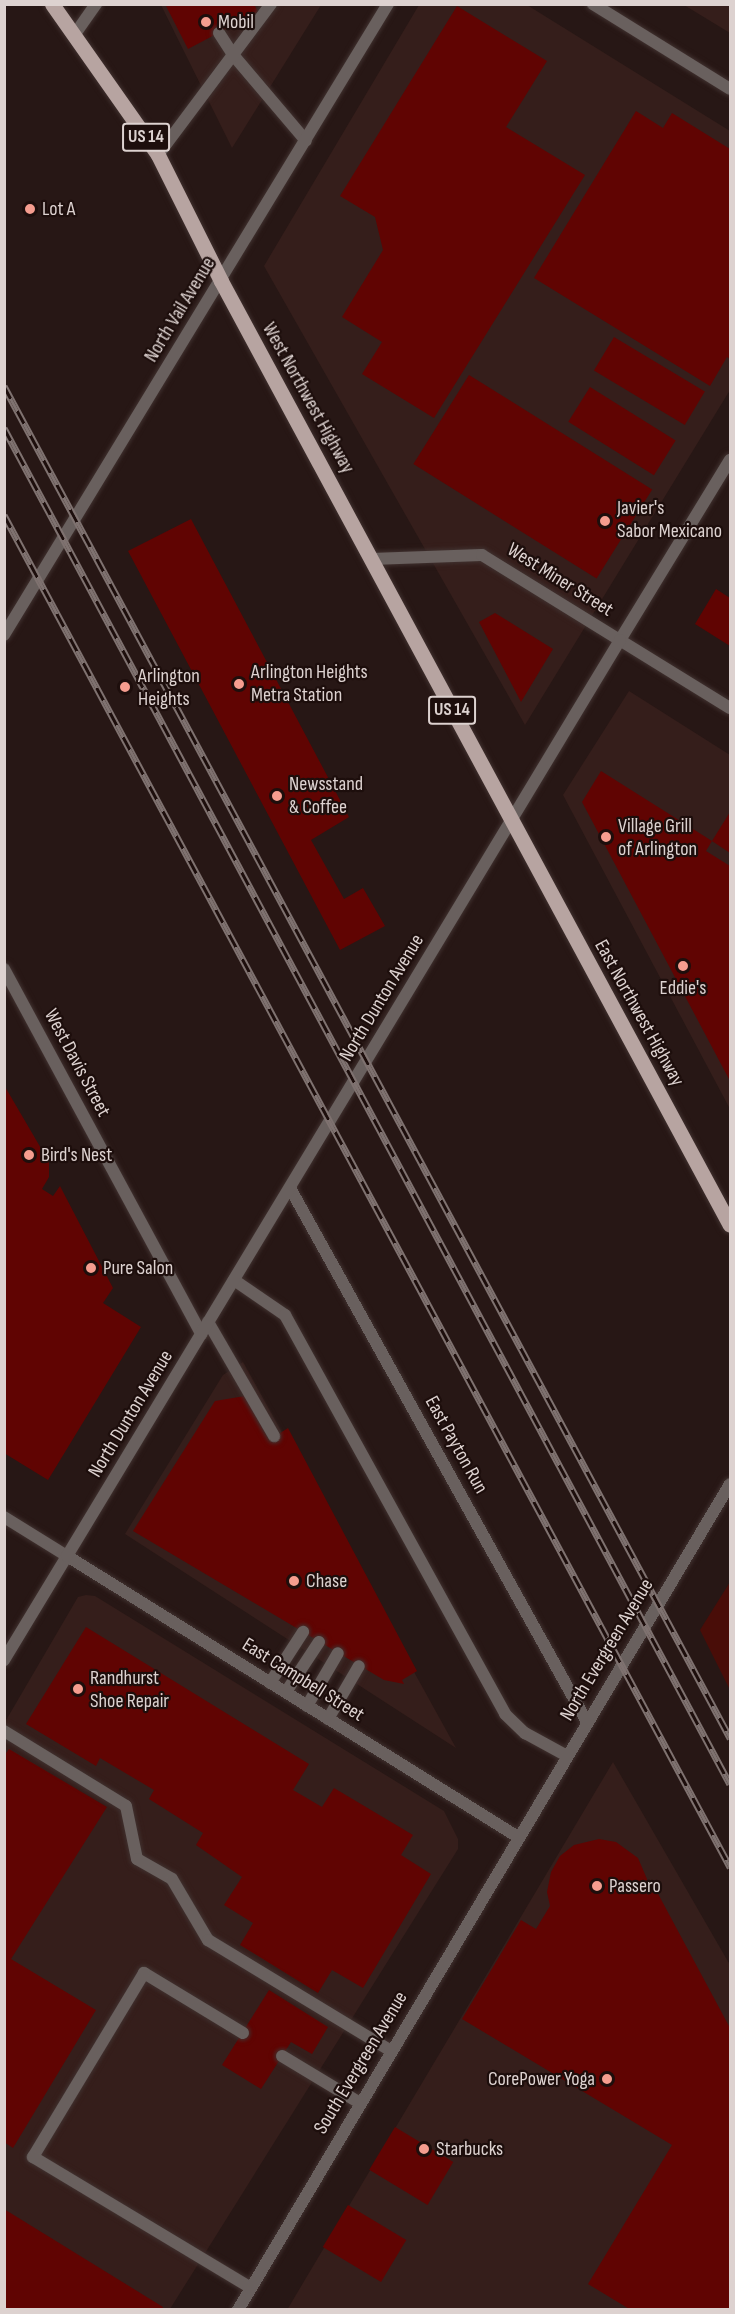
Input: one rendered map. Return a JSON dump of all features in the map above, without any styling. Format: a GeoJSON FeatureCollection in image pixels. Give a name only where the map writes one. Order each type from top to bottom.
{"type":"FeatureCollection","features":[{"type":"Feature","properties":{"kind":"main road","name":"West Northwest Highway"},"geometry":{"type":"LineString","coordinates":[[52,4],[158,155],[221,280],[511,822]]}},
{"type":"Feature","properties":{"kind":"main road","name":"East Northwest Highway"},"geometry":{"type":"LineString","coordinates":[[511,822],[730,1225]]}},
{"type":"Feature","properties":{"kind":"street"},"geometry":{"type":"LineString","coordinates":[[75,34],[96,4]]}},
{"type":"Feature","properties":{"kind":"street"},"geometry":{"type":"LineString","coordinates":[[158,155],[271,4]]}},
{"type":"Feature","properties":{"kind":"street","name":"North Vail Avenue"},"geometry":{"type":"LineString","coordinates":[[4,636],[388,4]]}},
{"type":"Feature","properties":{"kind":"street"},"geometry":{"type":"LineString","coordinates":[[593,4],[730,89]]}},
{"type":"Feature","properties":{"kind":"street"},"geometry":{"type":"LineString","coordinates":[[219,33],[234,56],[306,141]]}},
{"type":"Feature","properties":{"kind":"street","name":"North Dunton Avenue"},"geometry":{"type":"LineString","coordinates":[[4,1660],[730,460]]}},
{"type":"Feature","properties":{"kind":"street","name":"West Miner Street"},"geometry":{"type":"LineString","coordinates":[[371,559],[482,555],[730,708]]}},
{"type":"Feature","properties":{"kind":"street","name":"West Davis Street"},"geometry":{"type":"LineString","coordinates":[[4,969],[201,1334]]}},
{"type":"Feature","properties":{"kind":"street","name":"East Payton Run"},"geometry":{"type":"LineString","coordinates":[[290,1188],[587,1722]]}},
{"type":"Feature","properties":{"kind":"street"},"geometry":{"type":"LineString","coordinates":[[234,1280],[285,1315],[505,1714],[525,1733],[567,1756]]}},
{"type":"Feature","properties":{"kind":"street"},"geometry":{"type":"LineString","coordinates":[[208,1322],[274,1436]]}},
{"type":"Feature","properties":{"kind":"street","name":"North Evergreen Avenue"},"geometry":{"type":"LineString","coordinates":[[518,1837],[730,1484]]}},
{"type":"Feature","properties":{"kind":"street","name":"East Campbell Street"},"geometry":{"type":"LineString","coordinates":[[4,1517],[518,1837]]}},
{"type":"Feature","properties":{"kind":"street"},"geometry":{"type":"LineString","coordinates":[[270,1683],[303,1632]]}},
{"type":"Feature","properties":{"kind":"street"},"geometry":{"type":"LineString","coordinates":[[286,1692],[319,1642]]}},
{"type":"Feature","properties":{"kind":"street"},"geometry":{"type":"LineString","coordinates":[[307,1706],[338,1653]]}},
{"type":"Feature","properties":{"kind":"street"},"geometry":{"type":"LineString","coordinates":[[328,1719],[358,1666]]}},
{"type":"Feature","properties":{"kind":"street"},"geometry":{"type":"LineString","coordinates":[[4,1731],[126,1806],[137,1859],[172,1879],[208,1940],[391,2051]]}},
{"type":"Feature","properties":{"kind":"street","name":"South Evergreen Avenue"},"geometry":{"type":"LineString","coordinates":[[238,2310],[518,1837]]}},
{"type":"Feature","properties":{"kind":"street"},"geometry":{"type":"LineString","coordinates":[[243,2033],[144,1973],[33,2157],[250,2288]]}},
{"type":"Feature","properties":{"kind":"street"},"geometry":{"type":"LineString","coordinates":[[282,2056],[360,2103]]}},
{"type":"Feature","properties":{"kind":"shaded area"},"geometry":{"type":"Polygon","coordinates":[[[161,5],[321,5],[232,148],[161,5]]]}},
{"type":"Feature","properties":{"kind":"shaded area"},"geometry":{"type":"Polygon","coordinates":[[[419,5],[527,5],[730,131],[730,390],[525,725],[264,266],[419,5]]]}},
{"type":"Feature","properties":{"kind":"shaded area"},"geometry":{"type":"Polygon","coordinates":[[[684,5],[730,5],[730,33],[684,5]]]}},
{"type":"Feature","properties":{"kind":"shaded area"},"geometry":{"type":"Polygon","coordinates":[[[629,691],[730,755],[730,1109],[563,795],[629,691]]]}},
{"type":"Feature","properties":{"kind":"shaded area","name":"Chase"},"geometry":{"type":"Polygon","coordinates":[[[243,1362],[456,1748],[125,1534],[223,1375],[243,1362]]]}},
{"type":"Feature","properties":{"kind":"shaded area"},"geometry":{"type":"Polygon","coordinates":[[[730,1582],[730,1690],[700,1630],[730,1582]]]}},
{"type":"Feature","properties":{"kind":"shaded area"},"geometry":{"type":"Polygon","coordinates":[[[95,1596],[444,1811],[458,1839],[458,1849],[170,2309],[5,2310],[5,1722],[78,1597],[95,1596]]]}},
{"type":"Feature","properties":{"kind":"shaded area"},"geometry":{"type":"Polygon","coordinates":[[[613,1762],[730,1965],[730,2309],[287,2310],[613,1762]]]}},
{"type":"Feature","properties":{"kind":"building","name":"Mobil"},"geometry":{"type":"Polygon","coordinates":[[[165,4],[254,4],[258,12],[188,49],[165,4]]]}},
{"type":"Feature","properties":{"kind":"building"},"geometry":{"type":"Polygon","coordinates":[[[457,6],[547,61],[506,127],[585,175],[434,418],[362,374],[382,342],[342,317],[383,250],[375,217],[340,196],[457,6]]]}},
{"type":"Feature","properties":{"kind":"building"},"geometry":{"type":"Polygon","coordinates":[[[636,111],[663,128],[672,113],[730,149],[730,359],[727,357],[710,386],[534,278],[636,111]]]}},
{"type":"Feature","properties":{"kind":"building"},"geometry":{"type":"Polygon","coordinates":[[[614,337],[705,392],[685,425],[594,370],[614,337]]]}},
{"type":"Feature","properties":{"kind":"building"},"geometry":{"type":"Polygon","coordinates":[[[469,375],[652,489],[597,579],[413,464],[469,375]]]}},
{"type":"Feature","properties":{"kind":"building"},"geometry":{"type":"Polygon","coordinates":[[[590,387],[676,441],[654,475],[568,422],[590,387]]]}},
{"type":"Feature","properties":{"kind":"building","name":"Arlington Heights Metra Station"},"geometry":{"type":"Polygon","coordinates":[[[191,519],[349,817],[311,840],[344,899],[363,888],[385,926],[340,950],[128,551],[191,519]]]}},
{"type":"Feature","properties":{"kind":"building"},"geometry":{"type":"Polygon","coordinates":[[[716,589],[730,598],[730,646],[695,624],[716,589]]]}},
{"type":"Feature","properties":{"kind":"building"},"geometry":{"type":"Polygon","coordinates":[[[495,613],[553,649],[521,702],[479,622],[495,613]]]}},
{"type":"Feature","properties":{"kind":"building"},"geometry":{"type":"Polygon","coordinates":[[[601,771],[712,841],[706,851],[730,866],[730,1081],[582,802],[601,771]]]}},
{"type":"Feature","properties":{"kind":"building"},"geometry":{"type":"Polygon","coordinates":[[[730,812],[730,853],[712,841],[730,812]]]}},
{"type":"Feature","properties":{"kind":"building"},"geometry":{"type":"Polygon","coordinates":[[[4,1085],[49,1162],[49,1177],[42,1189],[53,1196],[60,1186],[113,1288],[103,1303],[141,1327],[48,1480],[4,1453],[4,1085]]]}},
{"type":"Feature","properties":{"kind":"building","name":"Chase"},"geometry":{"type":"Polygon","coordinates":[[[245,1396],[269,1440],[288,1428],[417,1671],[402,1680],[404,1684],[384,1680],[133,1531],[215,1401],[245,1396]]]}},
{"type":"Feature","properties":{"kind":"building"},"geometry":{"type":"Polygon","coordinates":[[[86,1627],[309,1764],[293,1790],[322,1807],[334,1788],[413,1835],[401,1855],[431,1874],[363,1988],[332,1970],[318,1993],[240,1945],[253,1923],[224,1905],[242,1877],[196,1845],[203,1833],[149,1799],[154,1790],[100,1758],[96,1766],[26,1724],[86,1627]]]}},
{"type":"Feature","properties":{"kind":"building"},"geometry":{"type":"Polygon","coordinates":[[[9,1749],[107,1807],[11,1959],[96,2010],[13,2148],[4,2142],[4,1756],[9,1749]]]}},
{"type":"Feature","properties":{"kind":"building"},"geometry":{"type":"Polygon","coordinates":[[[599,1839],[616,1842],[638,1858],[647,1879],[647,1895],[656,1890],[730,2028],[730,2310],[631,2310],[588,2284],[672,2145],[462,2019],[521,1920],[536,1929],[550,1906],[547,1892],[551,1872],[560,1856],[574,1845],[599,1839]]]}},
{"type":"Feature","properties":{"kind":"building"},"geometry":{"type":"Polygon","coordinates":[[[269,1990],[328,2027],[312,2054],[291,2042],[261,2089],[222,2065],[269,1990]]]}},
{"type":"Feature","properties":{"kind":"building"},"geometry":{"type":"Polygon","coordinates":[[[395,2127],[453,2162],[428,2205],[369,2170],[395,2127]]]}},
{"type":"Feature","properties":{"kind":"building"},"geometry":{"type":"Polygon","coordinates":[[[348,2205],[406,2240],[381,2282],[323,2247],[348,2205]]]}},
{"type":"Feature","properties":{"kind":"building"},"geometry":{"type":"Polygon","coordinates":[[[4,2209],[163,2307],[162,2310],[4,2310],[4,2209]]]}},
{"type":"Feature","properties":{"kind":"railway"},"geometry":{"type":"LineString","coordinates":[[4,386],[730,1738]]}},
{"type":"Feature","properties":{"kind":"railway"},"geometry":{"type":"LineString","coordinates":[[4,428],[730,1784]]}},
{"type":"Feature","properties":{"kind":"railway"},"geometry":{"type":"LineString","coordinates":[[4,515],[730,1867]]}},
{"type":"Feature","properties":{"kind":"place","name":"Mobil"},"geometry":{"type":"Point","coordinates":[206,22]}},
{"type":"Feature","properties":{"kind":"place","name":"Lot A"},"geometry":{"type":"Point","coordinates":[30,209]}},
{"type":"Feature","properties":{"kind":"place","name":"Javier's Sabor Mexicano"},"geometry":{"type":"Point","coordinates":[605,521]}},
{"type":"Feature","properties":{"kind":"place","name":"Arlington Heights Metra Station"},"geometry":{"type":"Point","coordinates":[239,684]}},
{"type":"Feature","properties":{"kind":"place","name":"Arlington Heights"},"geometry":{"type":"Point","coordinates":[125,687]}},
{"type":"Feature","properties":{"kind":"place","name":"Newsstand & Coffee"},"geometry":{"type":"Point","coordinates":[277,796]}},
{"type":"Feature","properties":{"kind":"place","name":"Village Grill of Arlington"},"geometry":{"type":"Point","coordinates":[606,837]}},
{"type":"Feature","properties":{"kind":"place","name":"Eddie's"},"geometry":{"type":"Point","coordinates":[683,966]}},
{"type":"Feature","properties":{"kind":"place","name":"Bird's Nest"},"geometry":{"type":"Point","coordinates":[29,1155]}},
{"type":"Feature","properties":{"kind":"place","name":"Pure Salon"},"geometry":{"type":"Point","coordinates":[91,1268]}},
{"type":"Feature","properties":{"kind":"place","name":"Chase"},"geometry":{"type":"Point","coordinates":[294,1581]}},
{"type":"Feature","properties":{"kind":"place","name":"Randhurst Shoe Repair"},"geometry":{"type":"Point","coordinates":[78,1689]}},
{"type":"Feature","properties":{"kind":"place","name":"Passero"},"geometry":{"type":"Point","coordinates":[597,1886]}},
{"type":"Feature","properties":{"kind":"place","name":"CorePower Yoga"},"geometry":{"type":"Point","coordinates":[607,2079]}},
{"type":"Feature","properties":{"kind":"place","name":"Starbucks"},"geometry":{"type":"Point","coordinates":[424,2149]}}]}
